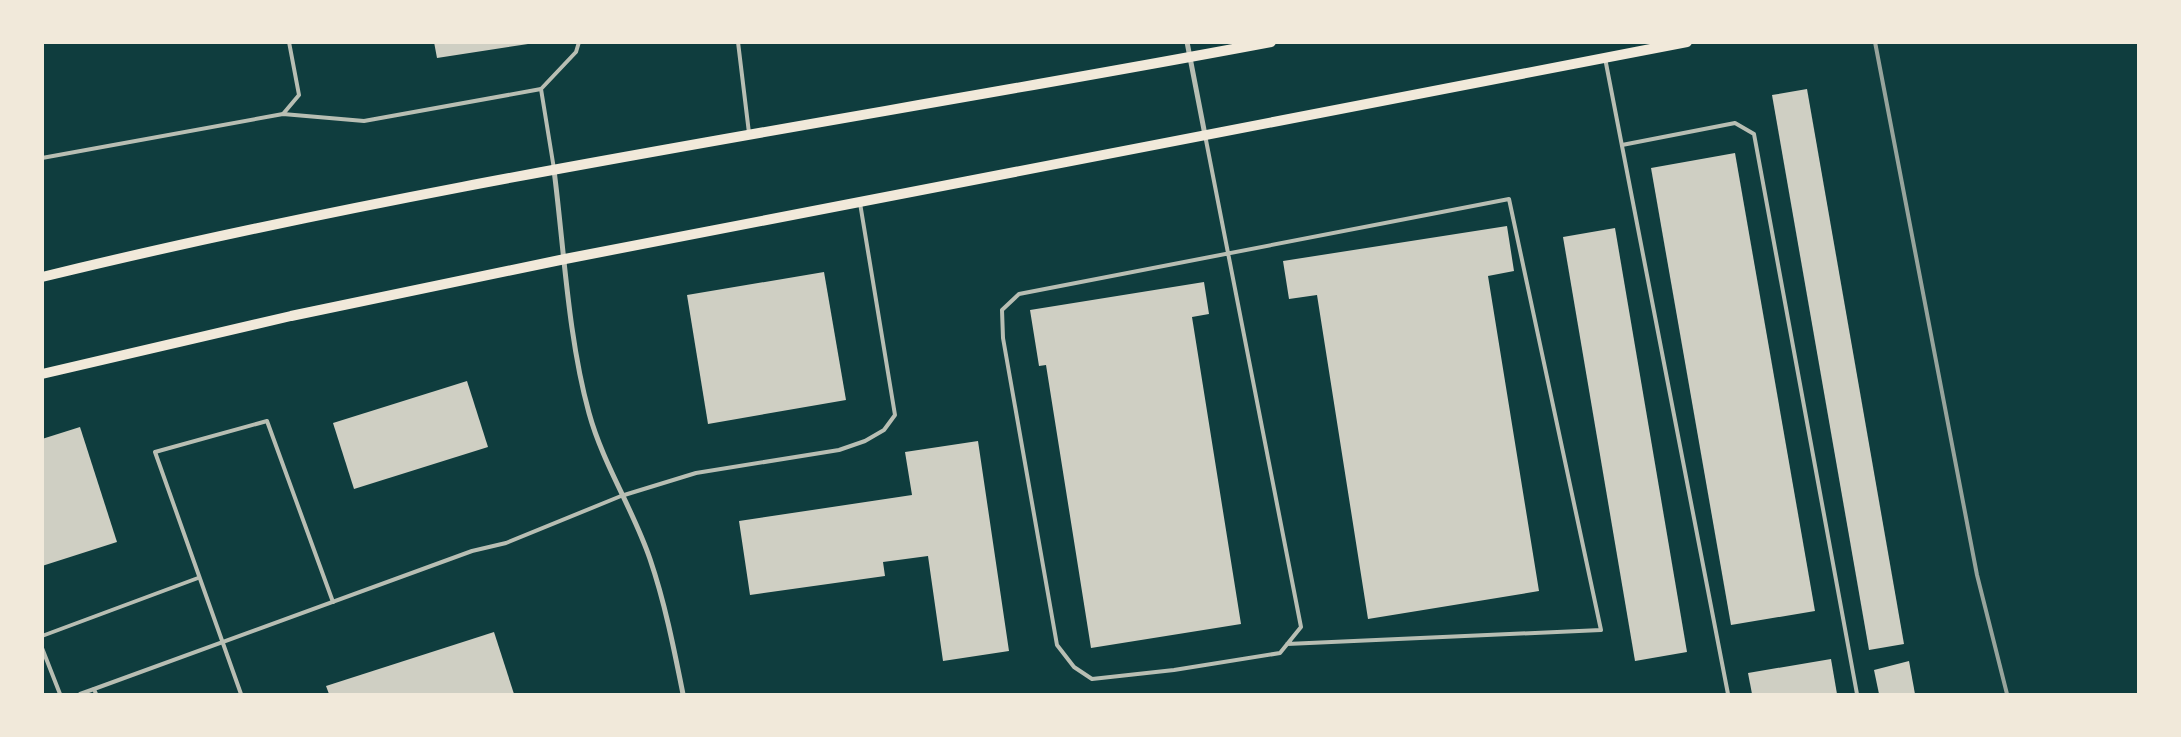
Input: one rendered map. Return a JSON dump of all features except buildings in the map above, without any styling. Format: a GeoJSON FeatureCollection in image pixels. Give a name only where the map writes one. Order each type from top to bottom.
{"type":"FeatureCollection","features":[{"type":"Feature","properties":{"kind":"main road"},"geometry":{"type":"LineString","coordinates":[[42,277],[130,256],[554,169],[1190,58],[1271,42]]}},
{"type":"Feature","properties":{"kind":"main road"},"geometry":{"type":"LineString","coordinates":[[42,374],[291,316],[565,259],[1687,42]]}},
{"type":"Feature","properties":{"kind":"street"},"geometry":{"type":"LineString","coordinates":[[1187,42],[1205,136]]}},
{"type":"Feature","properties":{"kind":"street"},"geometry":{"type":"LineString","coordinates":[[554,169],[578,370],[589,414],[608,466],[650,558],[671,632],[682,694]]}},
{"type":"Feature","properties":{"kind":"lane"},"geometry":{"type":"LineString","coordinates":[[283,114],[299,95],[289,42]]}},
{"type":"Feature","properties":{"kind":"lane"},"geometry":{"type":"LineString","coordinates":[[42,158],[283,114],[364,121],[541,89],[576,52],[579,42]]}},
{"type":"Feature","properties":{"kind":"lane"},"geometry":{"type":"LineString","coordinates":[[738,42],[750,135]]}},
{"type":"Feature","properties":{"kind":"lane"},"geometry":{"type":"LineString","coordinates":[[1605,58],[1728,694]]}},
{"type":"Feature","properties":{"kind":"lane"},"geometry":{"type":"LineString","coordinates":[[541,89],[554,169]]}},
{"type":"Feature","properties":{"kind":"lane"},"geometry":{"type":"LineString","coordinates":[[1622,145],[1735,123],[1754,134],[1858,694]]}},
{"type":"Feature","properties":{"kind":"lane"},"geometry":{"type":"LineString","coordinates":[[1205,136],[1229,252],[1301,627],[1280,653],[1174,670],[1092,679],[1074,667],[1057,645],[1003,338],[1002,310],[1019,294],[1229,252],[1509,199],[1601,630],[1288,644]]}},
{"type":"Feature","properties":{"kind":"lane"},"geometry":{"type":"LineString","coordinates":[[80,694],[223,644],[472,551],[506,543],[621,496],[696,473],[839,450],[865,441],[884,430],[895,415],[859,203]]}},
{"type":"Feature","properties":{"kind":"lane"},"geometry":{"type":"LineString","coordinates":[[241,694],[198,578],[155,452],[266,421],[333,602]]}},
{"type":"Feature","properties":{"kind":"lane"},"geometry":{"type":"LineString","coordinates":[[42,636],[198,578]]}},
{"type":"Feature","properties":{"kind":"lane"},"geometry":{"type":"LineString","coordinates":[[42,648],[60,694]]}},
{"type":"Feature","properties":{"kind":"lane"},"geometry":{"type":"LineString","coordinates":[[94,689],[96,694]]}},
{"type":"Feature","properties":{"kind":"railway"},"geometry":{"type":"LineString","coordinates":[[1875,42],[1977,575],[2007,694]]}}]}
